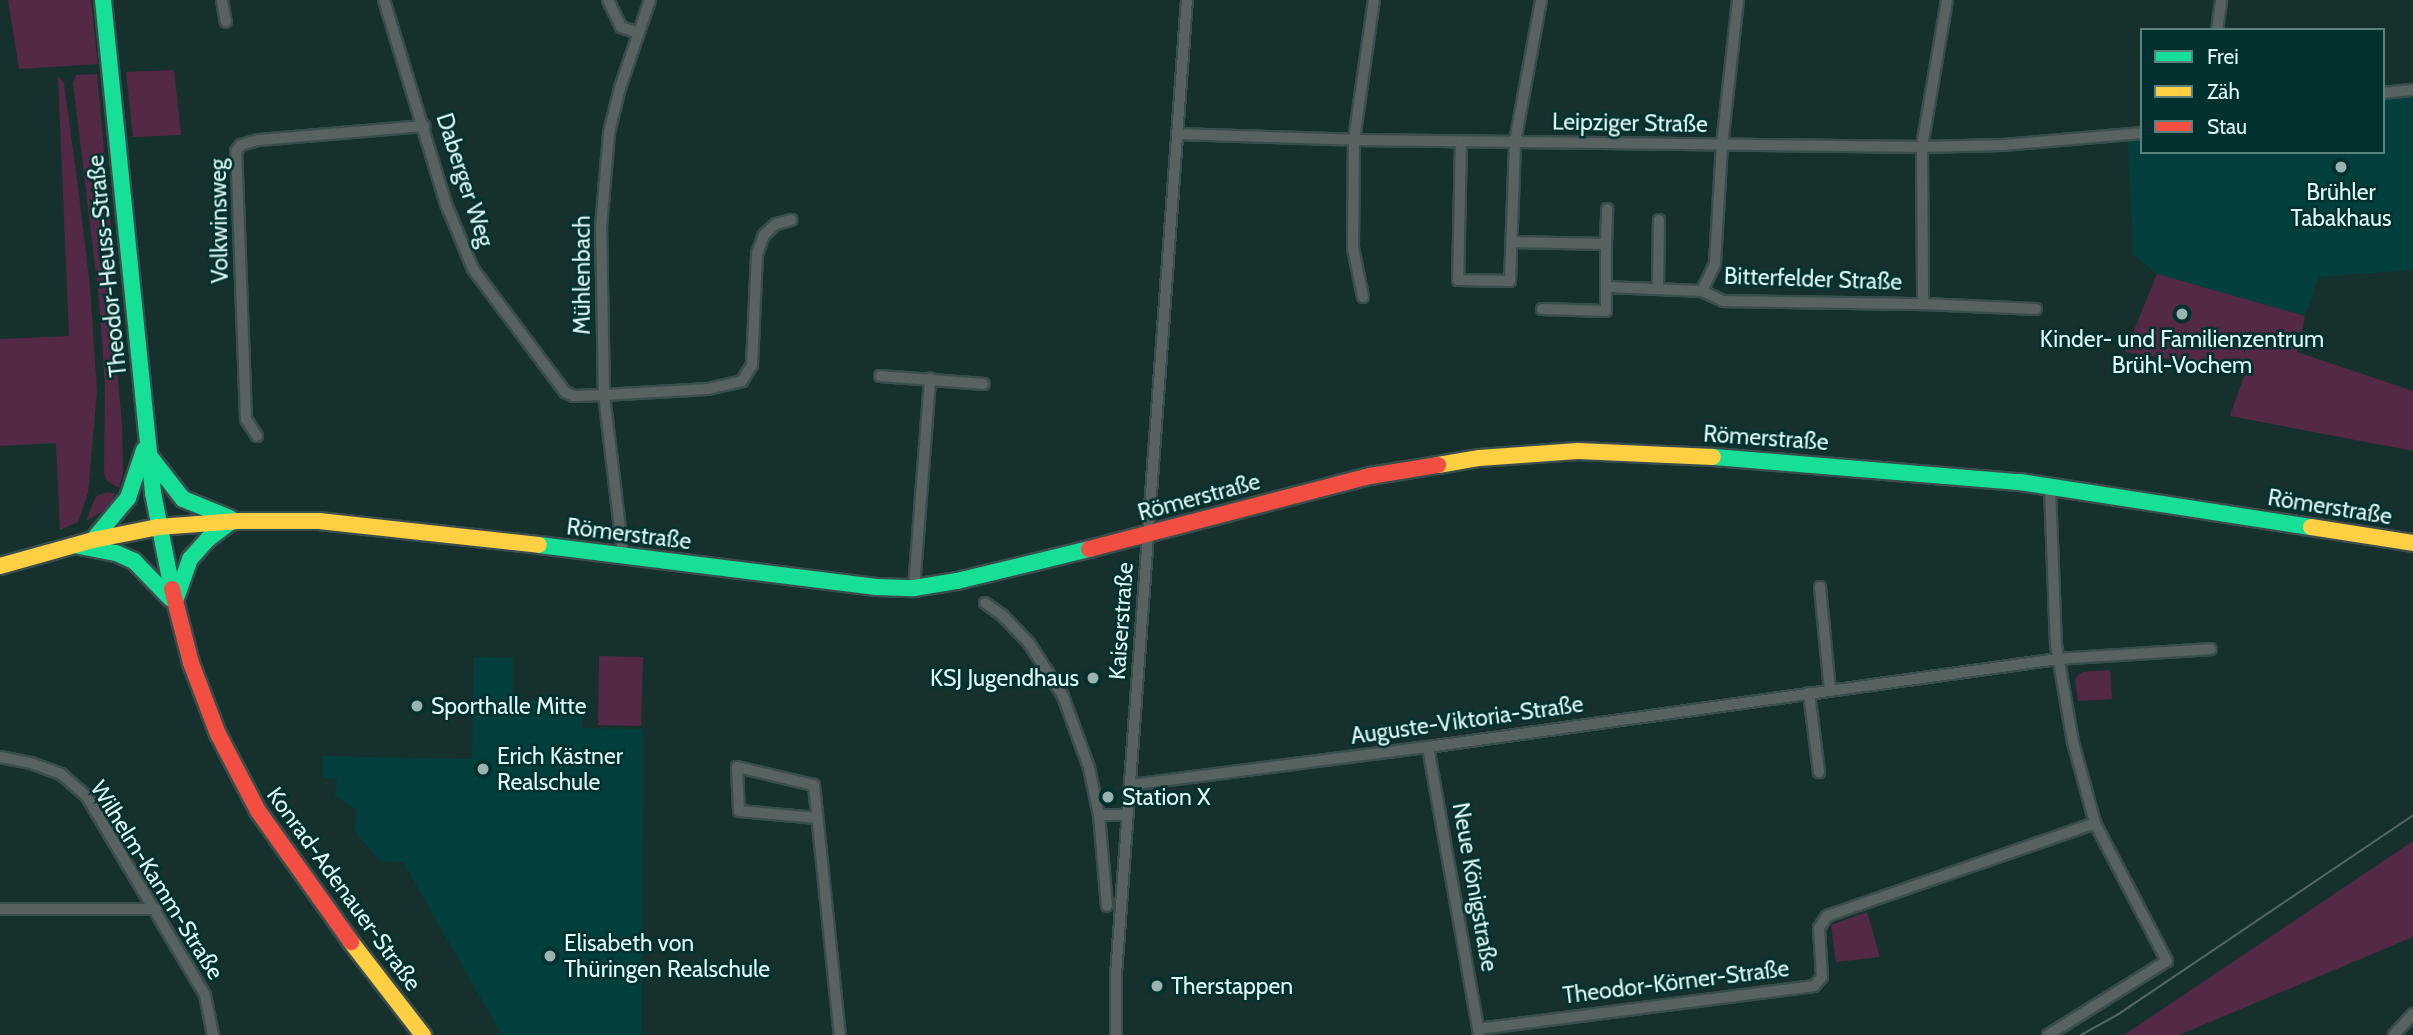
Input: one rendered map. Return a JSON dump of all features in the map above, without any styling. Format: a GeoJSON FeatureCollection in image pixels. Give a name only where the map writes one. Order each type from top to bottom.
{"type":"FeatureCollection","features":[{"type":"Feature","properties":{"kind":"main road","name":"Theodor-Heuss-Straße"},"geometry":{"type":"LineString","coordinates":[[103,0],[147,446],[158,527]]}},
{"type":"Feature","properties":{"kind":"main road"},"geometry":{"type":"LineString","coordinates":[[147,446],[169,485],[183,499],[236,521]]}},
{"type":"Feature","properties":{"kind":"main road"},"geometry":{"type":"LineString","coordinates":[[93,540],[128,498],[147,446]]}},
{"type":"Feature","properties":{"kind":"main road","name":"Römerstraße"},"geometry":{"type":"LineString","coordinates":[[0,566],[93,540],[158,527],[236,521],[342,523],[623,554],[876,587],[914,588],[957,581],[1149,534],[1370,475],[1544,452],[1611,451],[1747,459],[2050,487],[2413,543]]}},
{"type":"Feature","properties":{"kind":"main road"},"geometry":{"type":"LineString","coordinates":[[74,545],[116,553],[134,561],[175,604],[190,559],[208,539],[236,521]]}},
{"type":"Feature","properties":{"kind":"main road","name":"Konrad-Adenauer-Straße"},"geometry":{"type":"LineString","coordinates":[[158,527],[175,604],[207,705],[239,779],[308,885],[423,1035]]}},
{"type":"Feature","properties":{"kind":"street"},"geometry":{"type":"LineString","coordinates":[[222,0],[226,22]]}},
{"type":"Feature","properties":{"kind":"street","name":"Daberger Weg"},"geometry":{"type":"LineString","coordinates":[[384,0],[446,204],[473,269],[565,392],[574,396],[708,389],[742,381],[748,375],[757,254],[764,235],[776,224],[791,220]]}},
{"type":"Feature","properties":{"kind":"street"},"geometry":{"type":"LineString","coordinates":[[608,0],[621,27],[638,33]]}},
{"type":"Feature","properties":{"kind":"street","name":"Mühlenbach"},"geometry":{"type":"LineString","coordinates":[[623,554],[604,395],[601,227],[609,133],[650,0]]}},
{"type":"Feature","properties":{"kind":"street","name":"Kaiserstraße"},"geometry":{"type":"LineString","coordinates":[[1116,1035],[1116,975],[1187,0]]}},
{"type":"Feature","properties":{"kind":"street"},"geometry":{"type":"LineString","coordinates":[[1363,297],[1353,248],[1354,140],[1374,0]]}},
{"type":"Feature","properties":{"kind":"street"},"geometry":{"type":"LineString","coordinates":[[1461,141],[1458,280],[1510,281],[1515,142],[1541,0]]}},
{"type":"Feature","properties":{"kind":"street","name":"Bitterfelder Straße"},"geometry":{"type":"LineString","coordinates":[[1702,291],[1714,264],[1722,145],[1738,0]]}},
{"type":"Feature","properties":{"kind":"street"},"geometry":{"type":"LineString","coordinates":[[1923,304],[1923,147],[1947,0]]}},
{"type":"Feature","properties":{"kind":"street"},"geometry":{"type":"LineString","coordinates":[[2217,28],[2221,0]]}},
{"type":"Feature","properties":{"kind":"street"},"geometry":{"type":"LineString","coordinates":[[2385,93],[2413,90]]}},
{"type":"Feature","properties":{"kind":"street","name":"Volkwinsweg"},"geometry":{"type":"LineString","coordinates":[[257,436],[246,419],[236,151],[241,145],[258,140],[424,127]]}},
{"type":"Feature","properties":{"kind":"street","name":"Leipziger Straße"},"geometry":{"type":"LineString","coordinates":[[1177,134],[1354,140],[1923,147],[2082,140],[2140,133]]}},
{"type":"Feature","properties":{"kind":"street"},"geometry":{"type":"LineString","coordinates":[[1542,309],[1606,311],[1607,209]]}},
{"type":"Feature","properties":{"kind":"street"},"geometry":{"type":"LineString","coordinates":[[1658,288],[1659,220]]}},
{"type":"Feature","properties":{"kind":"street"},"geometry":{"type":"LineString","coordinates":[[1512,242],[1606,244]]}},
{"type":"Feature","properties":{"kind":"street","name":"Bitterfelder Straße"},"geometry":{"type":"LineString","coordinates":[[1607,287],[1702,291],[1723,301],[1923,304],[2036,309]]}},
{"type":"Feature","properties":{"kind":"street"},"geometry":{"type":"LineString","coordinates":[[880,376],[984,384]]}},
{"type":"Feature","properties":{"kind":"street"},"geometry":{"type":"LineString","coordinates":[[914,588],[930,379]]}},
{"type":"Feature","properties":{"kind":"street"},"geometry":{"type":"LineString","coordinates":[[2048,1035],[2167,961],[2095,822],[2073,742],[2058,659],[2050,487]]}},
{"type":"Feature","properties":{"kind":"street"},"geometry":{"type":"LineString","coordinates":[[1819,587],[1829,690]]}},
{"type":"Feature","properties":{"kind":"street"},"geometry":{"type":"LineString","coordinates":[[985,603],[1002,615],[1029,643],[1063,696],[1089,768],[1100,816],[1107,906]]}},
{"type":"Feature","properties":{"kind":"street","name":"Auguste-Viktoria-Straße"},"geometry":{"type":"LineString","coordinates":[[1130,785],[1428,747],[2058,659],[2211,649]]}},
{"type":"Feature","properties":{"kind":"street"},"geometry":{"type":"LineString","coordinates":[[1810,693],[1819,772]]}},
{"type":"Feature","properties":{"kind":"street","name":"Neue Königstraße"},"geometry":{"type":"LineString","coordinates":[[1428,747],[1479,1032]]}},
{"type":"Feature","properties":{"kind":"street","name":"Wilhelm-Kamm-Straße"},"geometry":{"type":"LineString","coordinates":[[0,757],[31,763],[72,782],[87,797],[205,995],[213,1035]]}},
{"type":"Feature","properties":{"kind":"street"},"geometry":{"type":"LineString","coordinates":[[817,818],[739,811],[737,766],[814,785],[839,1035]]}},
{"type":"Feature","properties":{"kind":"street"},"geometry":{"type":"LineString","coordinates":[[1100,816],[1128,815]]}},
{"type":"Feature","properties":{"kind":"street","name":"Theodor-Körner-Straße"},"geometry":{"type":"LineString","coordinates":[[1479,1032],[1814,986],[1822,977],[1819,928],[1827,916],[2095,822]]}},
{"type":"Feature","properties":{"kind":"street"},"geometry":{"type":"LineString","coordinates":[[0,909],[156,909]]}},
{"type":"Feature","properties":{"kind":"street"},"geometry":{"type":"LineString","coordinates":[[2393,1035],[2413,1014]]}},
{"type":"Feature","properties":{"kind":"shaded area"},"geometry":{"type":"Polygon","coordinates":[[[8,0],[91,0],[98,64],[19,69],[8,0]]]}},
{"type":"Feature","properties":{"kind":"shaded area"},"geometry":{"type":"Polygon","coordinates":[[[174,70],[181,135],[133,137],[126,72],[174,70]]]}},
{"type":"Feature","properties":{"kind":"shaded area"},"geometry":{"type":"Polygon","coordinates":[[[97,74],[110,215],[116,358],[122,424],[123,473],[119,488],[107,481],[104,473],[105,384],[99,299],[73,83],[76,75],[97,74]]]}},
{"type":"Feature","properties":{"kind":"shaded area"},"geometry":{"type":"Polygon","coordinates":[[[58,76],[64,83],[78,187],[90,287],[97,391],[88,493],[78,522],[60,530],[56,443],[0,446],[0,339],[69,336],[58,76]]]}},
{"type":"Feature","properties":{"kind":"shaded area"},"geometry":{"type":"Polygon","coordinates":[[[2413,95],[2413,270],[2318,277],[2305,316],[2157,274],[2133,254],[2128,141],[2140,139],[2140,154],[2385,154],[2385,97],[2413,95]]]}},
{"type":"Feature","properties":{"kind":"shaded area"},"geometry":{"type":"Polygon","coordinates":[[[2157,274],[2305,316],[2297,352],[2413,391],[2413,451],[2230,416],[2246,371],[2125,352],[2157,274]]]}},
{"type":"Feature","properties":{"kind":"shaded area"},"geometry":{"type":"Polygon","coordinates":[[[107,492],[115,494],[112,500],[103,511],[86,521],[96,496],[107,492]]]}},
{"type":"Feature","properties":{"kind":"shaded area"},"geometry":{"type":"Polygon","coordinates":[[[599,656],[643,657],[641,726],[598,725],[599,656]]]}},
{"type":"Feature","properties":{"kind":"shaded area"},"geometry":{"type":"Polygon","coordinates":[[[474,657],[513,658],[513,700],[582,701],[582,728],[643,729],[642,1035],[502,1035],[403,862],[380,861],[355,832],[356,809],[335,796],[337,779],[323,778],[323,756],[472,759],[474,657]]]}},
{"type":"Feature","properties":{"kind":"shaded area"},"geometry":{"type":"Polygon","coordinates":[[[2110,670],[2112,699],[2078,701],[2075,679],[2082,672],[2110,670]]]}},
{"type":"Feature","properties":{"kind":"shaded area"},"geometry":{"type":"Polygon","coordinates":[[[2413,841],[2413,937],[2179,1035],[2124,1035],[2413,841]]]}},
{"type":"Feature","properties":{"kind":"shaded area"},"geometry":{"type":"Polygon","coordinates":[[[1867,912],[1880,957],[1836,962],[1831,925],[1867,912]]]}},
{"type":"Feature","properties":{"kind":"tram line"},"geometry":{"type":"LineString","coordinates":[[2081,1035],[2117,1015],[2413,815]]}},
{"type":"Feature","properties":{"kind":"traffic: fast"},"geometry":{"type":"LineString","coordinates":[[103,0],[153,493],[172,589]]}},
{"type":"Feature","properties":{"kind":"traffic: fast"},"geometry":{"type":"LineString","coordinates":[[93,540],[128,498],[144,450]]}},
{"type":"Feature","properties":{"kind":"traffic: fast"},"geometry":{"type":"LineString","coordinates":[[1713,457],[2020,482],[2311,527]]}},
{"type":"Feature","properties":{"kind":"traffic: fast"},"geometry":{"type":"LineString","coordinates":[[151,458],[183,499],[230,518]]}},
{"type":"Feature","properties":{"kind":"traffic: fast"},"geometry":{"type":"LineString","coordinates":[[175,601],[190,559],[208,539],[232,521]]}},
{"type":"Feature","properties":{"kind":"traffic: fast"},"geometry":{"type":"LineString","coordinates":[[539,545],[876,587],[914,588],[957,581],[1089,549]]}},
{"type":"Feature","properties":{"kind":"traffic: fast"},"geometry":{"type":"LineString","coordinates":[[79,546],[116,553],[134,561],[171,599]]}},
{"type":"Feature","properties":{"kind":"traffic: slow"},"geometry":{"type":"LineString","coordinates":[[1438,465],[1479,458],[1578,451],[1713,457]]}},
{"type":"Feature","properties":{"kind":"traffic: slow"},"geometry":{"type":"LineString","coordinates":[[0,566],[93,540],[158,527],[239,521],[319,521],[539,545]]}},
{"type":"Feature","properties":{"kind":"traffic: slow"},"geometry":{"type":"LineString","coordinates":[[2311,527],[2413,543]]}},
{"type":"Feature","properties":{"kind":"traffic: slow"},"geometry":{"type":"LineString","coordinates":[[351,942],[423,1035]]}},
{"type":"Feature","properties":{"kind":"traffic: jam"},"geometry":{"type":"LineString","coordinates":[[1089,549],[1370,476],[1438,465]]}},
{"type":"Feature","properties":{"kind":"traffic: jam"},"geometry":{"type":"LineString","coordinates":[[172,589],[191,663],[218,734],[258,811],[351,942]]}},
{"type":"Feature","properties":{"kind":"place","name":"Brühler Tabakhaus"},"geometry":{"type":"Point","coordinates":[2341,167]}},
{"type":"Feature","properties":{"kind":"place","name":"Kinder- und Familienzentrum Brühl-Vochem"},"geometry":{"type":"Point","coordinates":[2182,314]}},
{"type":"Feature","properties":{"kind":"place","name":"KSJ Jugendhaus"},"geometry":{"type":"Point","coordinates":[1093,678]}},
{"type":"Feature","properties":{"kind":"place","name":"Sporthalle Mitte"},"geometry":{"type":"Point","coordinates":[417,706]}},
{"type":"Feature","properties":{"kind":"place","name":"Erich Kästner Realschule"},"geometry":{"type":"Point","coordinates":[483,769]}},
{"type":"Feature","properties":{"kind":"place","name":"Station X"},"geometry":{"type":"Point","coordinates":[1108,797]}},
{"type":"Feature","properties":{"kind":"place","name":"Elisabeth von Thüringen Realschule"},"geometry":{"type":"Point","coordinates":[550,956]}},
{"type":"Feature","properties":{"kind":"place","name":"Therstappen"},"geometry":{"type":"Point","coordinates":[1157,986]}}]}
